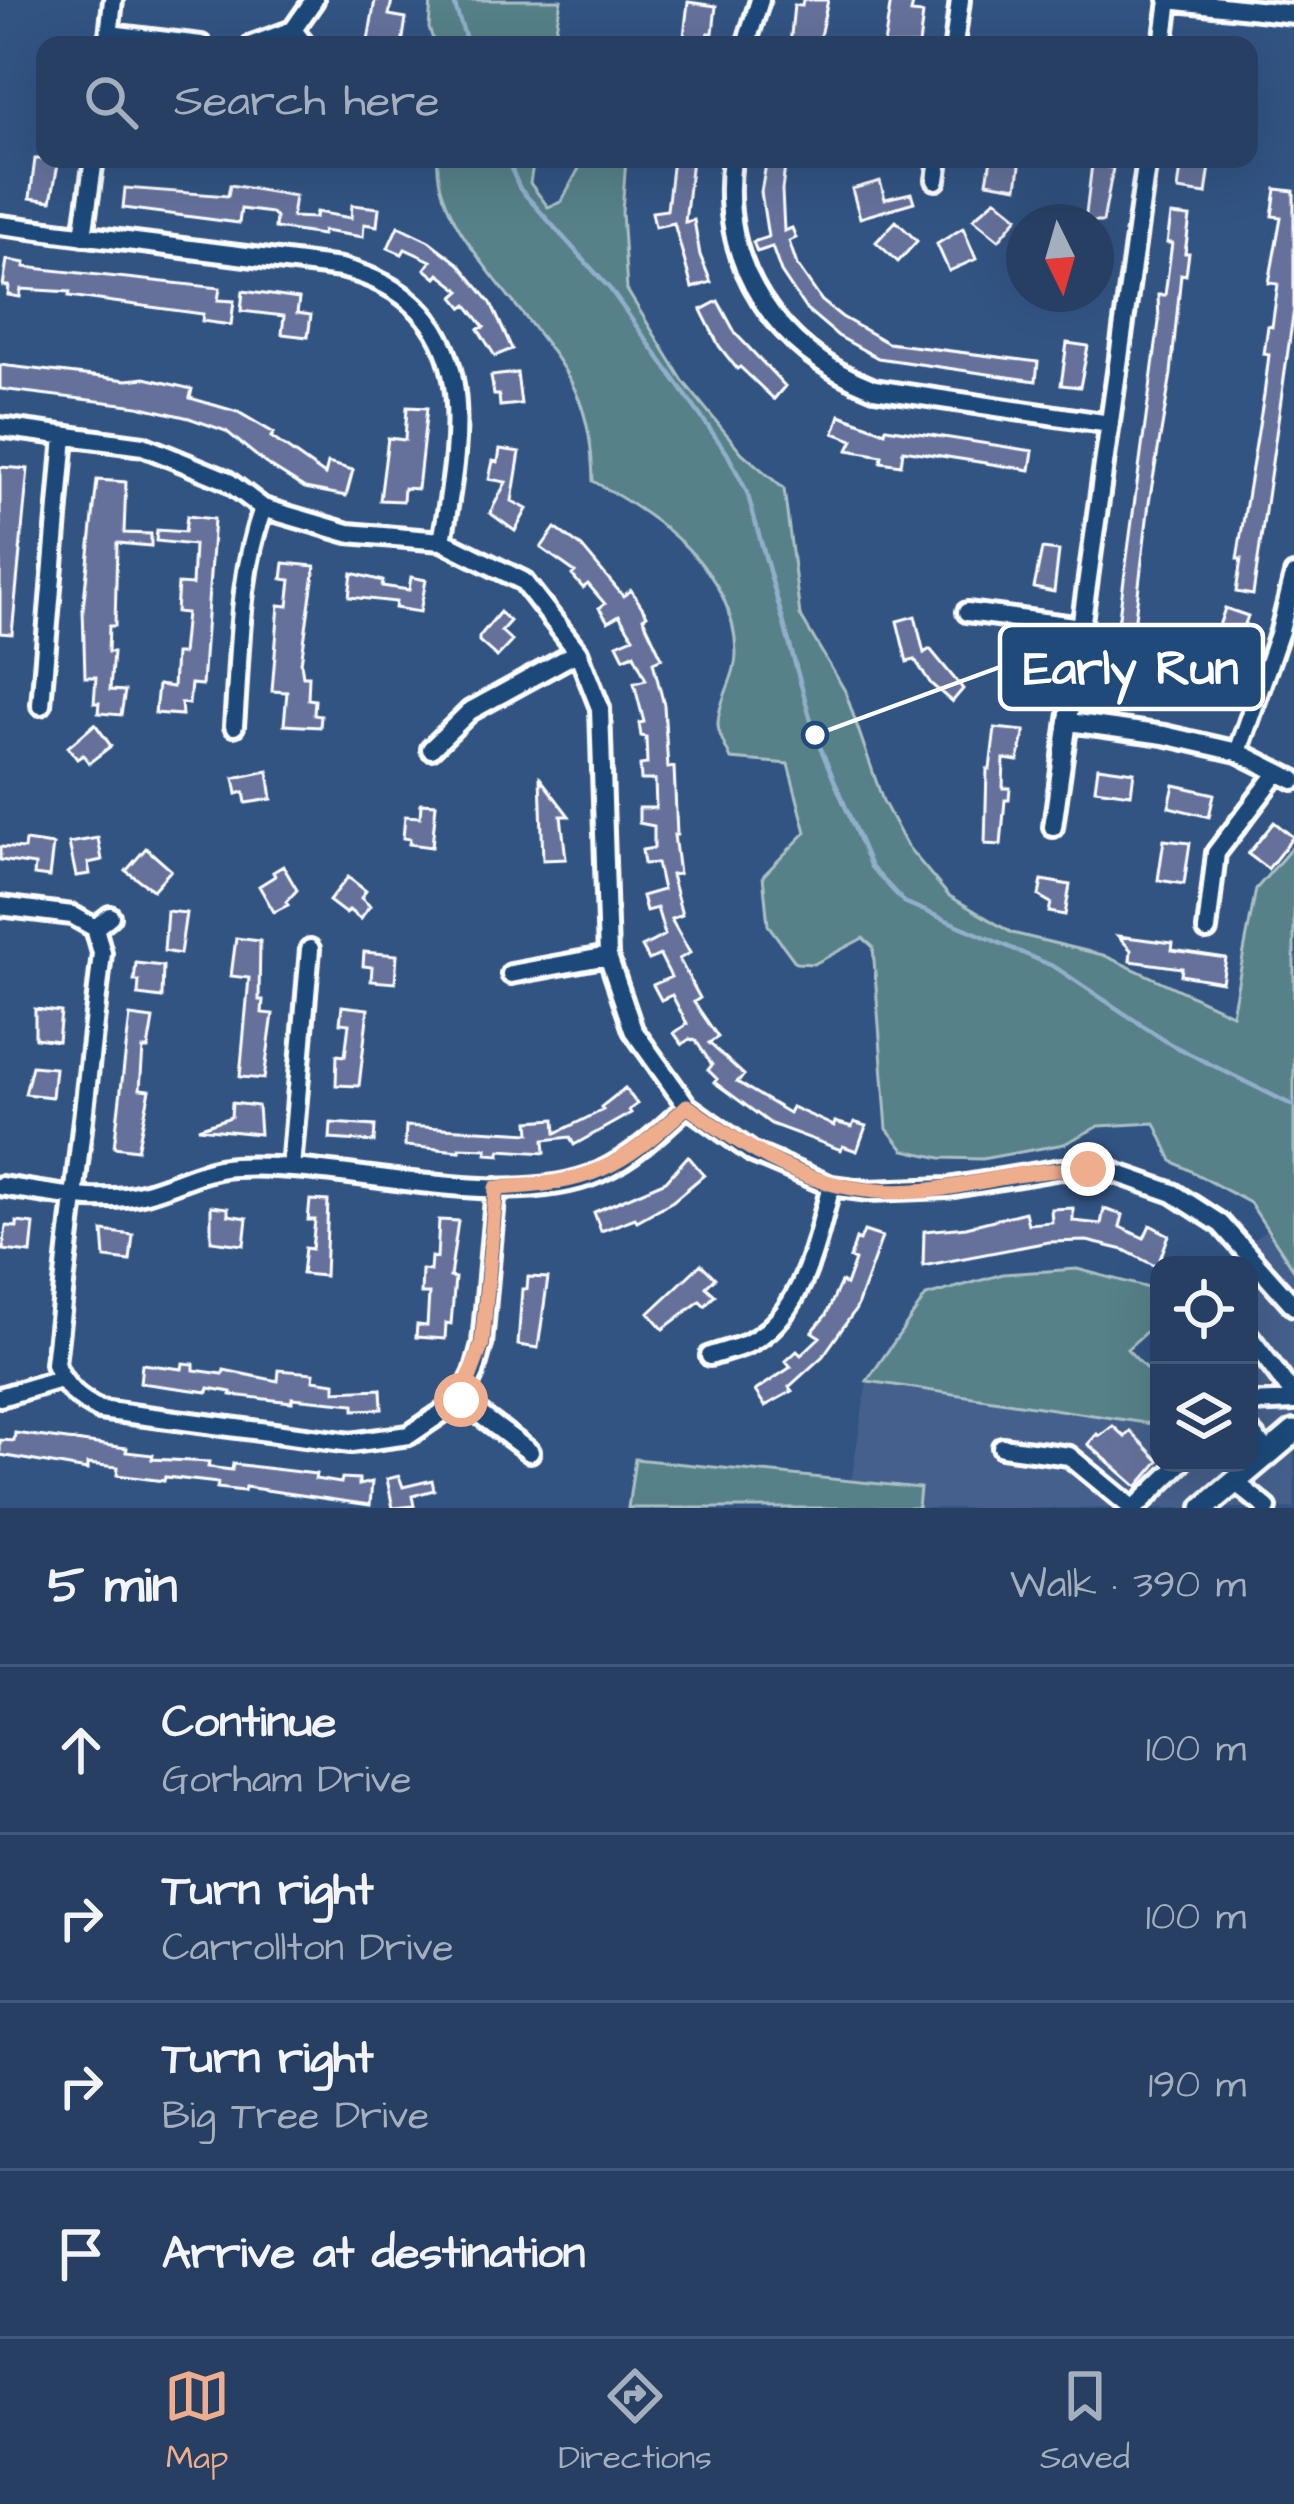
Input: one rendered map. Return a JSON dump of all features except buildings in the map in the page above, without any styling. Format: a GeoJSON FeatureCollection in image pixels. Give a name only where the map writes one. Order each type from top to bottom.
{"type":"FeatureCollection","features":[{"type":"Feature","properties":{"kind":"main road"},"geometry":{"type":"LineString","coordinates":[[1204,1508],[1294,1432]]}},
{"type":"Feature","properties":{"kind":"street"},"geometry":{"type":"LineString","coordinates":[[109,36],[113,0]]}},
{"type":"Feature","properties":{"kind":"street"},"geometry":{"type":"LineString","coordinates":[[275,36],[293,29],[314,0]]}},
{"type":"Feature","properties":{"kind":"street"},"geometry":{"type":"LineString","coordinates":[[749,36],[760,0]]}},
{"type":"Feature","properties":{"kind":"street"},"geometry":{"type":"LineString","coordinates":[[955,36],[961,0]]}},
{"type":"Feature","properties":{"kind":"street"},"geometry":{"type":"LineString","coordinates":[[1163,36],[1168,0],[1294,14]]}},
{"type":"Feature","properties":{"kind":"street"},"geometry":{"type":"LineString","coordinates":[[293,29],[298,36]]}},
{"type":"Feature","properties":{"kind":"street"},"geometry":{"type":"LineString","coordinates":[[83,236],[93,168]]}},
{"type":"Feature","properties":{"kind":"street"},"geometry":{"type":"LineString","coordinates":[[731,168],[733,234],[742,268],[761,304],[810,356],[874,389],[1110,424]]}},
{"type":"Feature","properties":{"kind":"street"},"geometry":{"type":"LineString","coordinates":[[936,180],[938,168]]}},
{"type":"Feature","properties":{"kind":"street"},"geometry":{"type":"LineString","coordinates":[[1053,826],[1146,168]]}},
{"type":"Feature","properties":{"kind":"street"},"geometry":{"type":"LineString","coordinates":[[0,225],[341,268],[384,281],[402,292],[444,343],[457,391],[442,541]]}},
{"type":"Feature","properties":{"kind":"street"},"geometry":{"type":"LineString","coordinates":[[0,427],[142,446],[226,480],[263,508],[348,533],[442,541],[523,581],[578,652],[599,708],[608,956],[633,1030],[687,1106],[753,1153],[831,1186],[919,1191],[1061,1169],[1113,1172],[1197,1207],[1221,1224],[1246,1256]]}},
{"type":"Feature","properties":{"kind":"street"},"geometry":{"type":"LineString","coordinates":[[41,705],[64,436]]}},
{"type":"Feature","properties":{"kind":"street"},"geometry":{"type":"LineString","coordinates":[[235,726],[246,571],[263,508]]}},
{"type":"Feature","properties":{"kind":"street"},"geometry":{"type":"LineString","coordinates":[[1238,752],[1294,575]]}},
{"type":"Feature","properties":{"kind":"street"},"geometry":{"type":"LineString","coordinates":[[968,612],[1082,628]]}},
{"type":"Feature","properties":{"kind":"street"},"geometry":{"type":"LineString","coordinates":[[430,749],[470,711],[578,652]]}},
{"type":"Feature","properties":{"kind":"street"},"geometry":{"type":"LineString","coordinates":[[1069,722],[1164,735],[1238,752],[1286,776],[1216,854],[1207,930]]}},
{"type":"Feature","properties":{"kind":"street"},"geometry":{"type":"LineString","coordinates":[[0,906],[72,915],[95,928],[102,953],[55,1364],[60,1378],[84,1402],[100,1410],[351,1443],[409,1435],[461,1400],[482,1344],[496,1188]]}},
{"type":"Feature","properties":{"kind":"street"},"geometry":{"type":"LineString","coordinates":[[95,928],[110,916]]}},
{"type":"Feature","properties":{"kind":"street"},"geometry":{"type":"LineString","coordinates":[[291,1168],[310,949]]}},
{"type":"Feature","properties":{"kind":"street"},"geometry":{"type":"LineString","coordinates":[[511,974],[608,956]]}},
{"type":"Feature","properties":{"kind":"street"},"geometry":{"type":"LineString","coordinates":[[0,1186],[129,1196],[232,1167],[291,1168],[496,1188],[551,1186],[602,1172],[647,1143],[687,1106]]}},
{"type":"Feature","properties":{"kind":"street"},"geometry":{"type":"LineString","coordinates":[[710,1356],[748,1343],[766,1330],[799,1289],[831,1186]]}},
{"type":"Feature","properties":{"kind":"street"},"geometry":{"type":"LineString","coordinates":[[1258,1269],[1294,1306]]}},
{"type":"Feature","properties":{"kind":"street"},"geometry":{"type":"LineString","coordinates":[[1258,1348],[1294,1398],[1258,1402]]}},
{"type":"Feature","properties":{"kind":"street"},"geometry":{"type":"LineString","coordinates":[[0,1396],[60,1378]]}},
{"type":"Feature","properties":{"kind":"street"},"geometry":{"type":"LineString","coordinates":[[461,1400],[530,1452]]}},
{"type":"Feature","properties":{"kind":"street"},"geometry":{"type":"LineString","coordinates":[[1258,1441],[1269,1453]]}},
{"type":"Feature","properties":{"kind":"street"},"geometry":{"type":"LineString","coordinates":[[1002,1448],[1069,1456],[1133,1508],[1171,1472]]}},
{"type":"Feature","properties":{"kind":"street"},"geometry":{"type":"LineString","coordinates":[[1235,1482],[1267,1508]]}},
{"type":"Feature","properties":{"kind":"shaded area"},"geometry":{"type":"Polygon","coordinates":[[[1268,1228],[1294,1270],[1294,1508],[918,1508],[920,1489],[851,1483],[867,1381],[1150,1424],[1150,1472],[1258,1472],[1258,1256],[1235,1256],[1268,1228]]]}},
{"type":"Feature","properties":{"kind":"green space"},"geometry":{"type":"Polygon","coordinates":[[[431,0],[561,0],[555,36],[432,36],[431,0]]]}},
{"type":"Feature","properties":{"kind":"green space"},"geometry":{"type":"Polygon","coordinates":[[[439,168],[532,168],[530,183],[548,207],[561,202],[579,168],[625,168],[622,212],[627,290],[683,381],[742,453],[784,489],[800,615],[845,691],[883,801],[907,846],[948,895],[1012,933],[1103,955],[1232,1014],[1256,889],[1294,845],[1294,1270],[1250,1203],[1172,1161],[1155,1123],[1099,1126],[1064,1144],[982,1159],[941,1158],[904,1150],[887,1129],[873,947],[863,938],[814,964],[796,963],[768,925],[763,876],[806,832],[788,764],[731,759],[719,733],[736,652],[722,595],[707,571],[666,529],[593,481],[589,435],[575,390],[540,335],[471,246],[441,187],[439,168]]]}},
{"type":"Feature","properties":{"kind":"green space"},"geometry":{"type":"Polygon","coordinates":[[[1077,1269],[1150,1289],[1150,1328],[1127,1349],[1150,1373],[1150,1424],[867,1381],[926,1296],[1003,1274],[1077,1269]]]}},
{"type":"Feature","properties":{"kind":"green space"},"geometry":{"type":"Polygon","coordinates":[[[635,1459],[920,1488],[918,1508],[628,1508],[635,1459]]]}},
{"type":"Feature","properties":{"kind":"waterway"},"geometry":{"type":"LineString","coordinates":[[453,0],[465,36]]}},
{"type":"Feature","properties":{"kind":"waterway"},"geometry":{"type":"LineString","coordinates":[[511,168],[520,189],[610,289],[727,453],[747,492],[815,735],[871,867],[904,902],[1055,967],[1170,1044],[1294,1106]]}},
{"type":"Feature","properties":{"kind":"place","name":"Early Run"},"geometry":{"type":"Point","coordinates":[815,735]}},
{"type":"Feature","properties":{"kind":"route"},"geometry":{"type":"LineString","coordinates":[[461,1400],[482,1344],[496,1188],[551,1186],[602,1172],[647,1143],[687,1106],[753,1153],[831,1186],[919,1191],[1022,1173],[1088,1169]]}}]}
